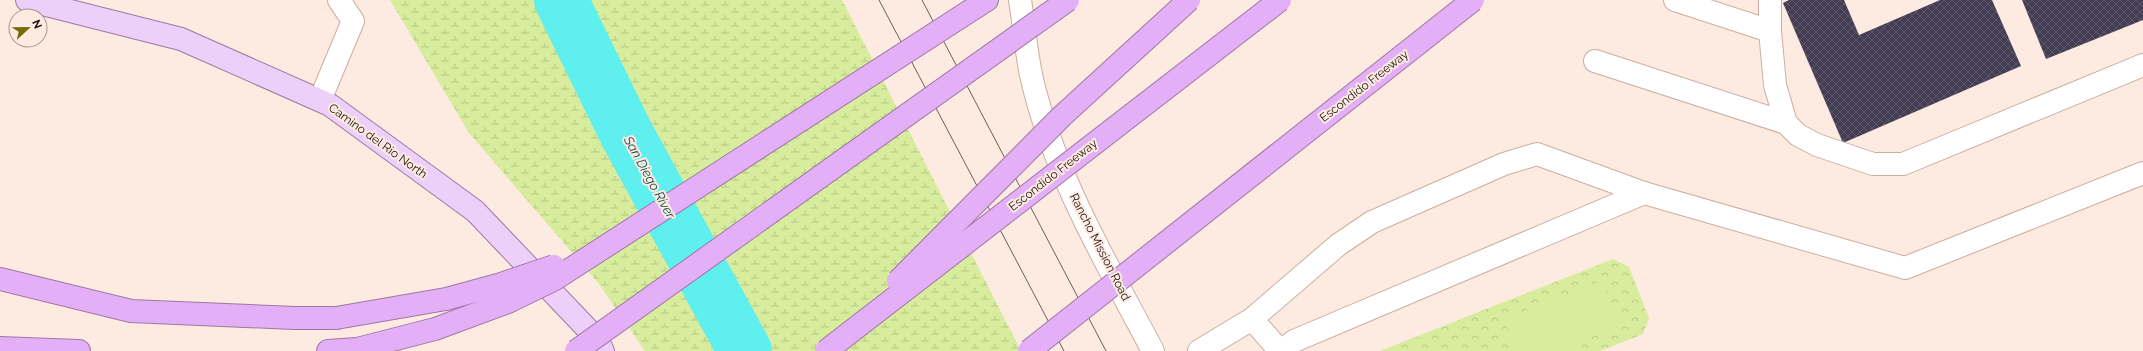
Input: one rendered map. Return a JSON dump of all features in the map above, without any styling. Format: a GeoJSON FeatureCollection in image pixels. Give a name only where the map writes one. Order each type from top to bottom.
{"type":"FeatureCollection","features":[{"type":"Feature","properties":{"kind":"highway"},"geometry":{"type":"LineString","coordinates":[[328,351],[357,350],[434,329],[508,302],[555,278],[987,0]]}},
{"type":"Feature","properties":{"kind":"highway"},"geometry":{"type":"LineString","coordinates":[[576,351],[1068,0]]}},
{"type":"Feature","properties":{"kind":"highway"},"geometry":{"type":"LineString","coordinates":[[829,349],[1062,116],[1190,0]]}},
{"type":"Feature","properties":{"kind":"highway","name":"Escondido Freeway"},"geometry":{"type":"LineString","coordinates":[[829,349],[1280,0]]}},
{"type":"Feature","properties":{"kind":"highway","name":"Escondido Freeway"},"geometry":{"type":"LineString","coordinates":[[1029,351],[1473,0]]}},
{"type":"Feature","properties":{"kind":"highway"},"geometry":{"type":"LineString","coordinates":[[0,279],[131,311],[294,318],[336,318],[446,300],[501,284],[599,250]]}},
{"type":"Feature","properties":{"kind":"highway"},"geometry":{"type":"LineString","coordinates":[[0,348],[79,351]]}},
{"type":"Feature","properties":{"kind":"main road","name":"Camino del Rio North"},"geometry":{"type":"LineString","coordinates":[[26,0],[181,39],[330,105],[475,211],[597,340],[603,351]]}},
{"type":"Feature","properties":{"kind":"street"},"geometry":{"type":"LineString","coordinates":[[320,100],[353,21],[339,0]]}},
{"type":"Feature","properties":{"kind":"street","name":"Rancho Mission Road"},"geometry":{"type":"LineString","coordinates":[[1020,0],[1031,75],[1055,151],[1086,225],[1154,351]]}},
{"type":"Feature","properties":{"kind":"street"},"geometry":{"type":"LineString","coordinates":[[1675,0],[1770,31]]}},
{"type":"Feature","properties":{"kind":"street"},"geometry":{"type":"LineString","coordinates":[[1770,0],[1770,31],[1775,85],[1786,123]]}},
{"type":"Feature","properties":{"kind":"street"},"geometry":{"type":"LineString","coordinates":[[1595,61],[1786,123],[1798,135],[1817,145],[1873,164],[1903,164],[2143,65]]}},
{"type":"Feature","properties":{"kind":"street"},"geometry":{"type":"LineString","coordinates":[[1199,351],[1252,318],[1338,245],[1372,222],[1504,164],[1537,154],[1644,193],[1905,268],[2143,173]]}},
{"type":"Feature","properties":{"kind":"street"},"geometry":{"type":"LineString","coordinates":[[1252,318],[1281,351],[1294,341],[1644,193]]}},
{"type":"Feature","properties":{"kind":"green space"},"geometry":{"type":"Polygon","coordinates":[[[390,0],[842,0],[1021,351],[645,351],[599,284],[469,133],[390,0]]]}},
{"type":"Feature","properties":{"kind":"green space"},"geometry":{"type":"Polygon","coordinates":[[[1613,259],[1629,267],[1649,318],[1643,334],[1600,351],[1380,351],[1613,259]]]}},
{"type":"Feature","properties":{"kind":"green space"},"geometry":{"type":"Polygon","coordinates":[[[1602,280],[1621,325],[1558,351],[1517,351],[1504,320],[1602,280]]]}},
{"type":"Feature","properties":{"kind":"building"},"geometry":{"type":"Polygon","coordinates":[[[1789,0],[1844,0],[1859,35],[1940,0],[1992,0],[2021,66],[1843,143],[1783,3],[1789,0]]]}},
{"type":"Feature","properties":{"kind":"building"},"geometry":{"type":"Polygon","coordinates":[[[2022,0],[2143,0],[2143,20],[2046,59],[2022,0]]]}},
{"type":"Feature","properties":{"kind":"waterway","name":"San Diego River"},"geometry":{"type":"LineString","coordinates":[[561,0],[625,131],[745,351]]}},
{"type":"Feature","properties":{"kind":"tram line"},"geometry":{"type":"LineString","coordinates":[[879,0],[1064,351]]}},
{"type":"Feature","properties":{"kind":"tram line"},"geometry":{"type":"LineString","coordinates":[[922,0],[1106,351]]}}]}
